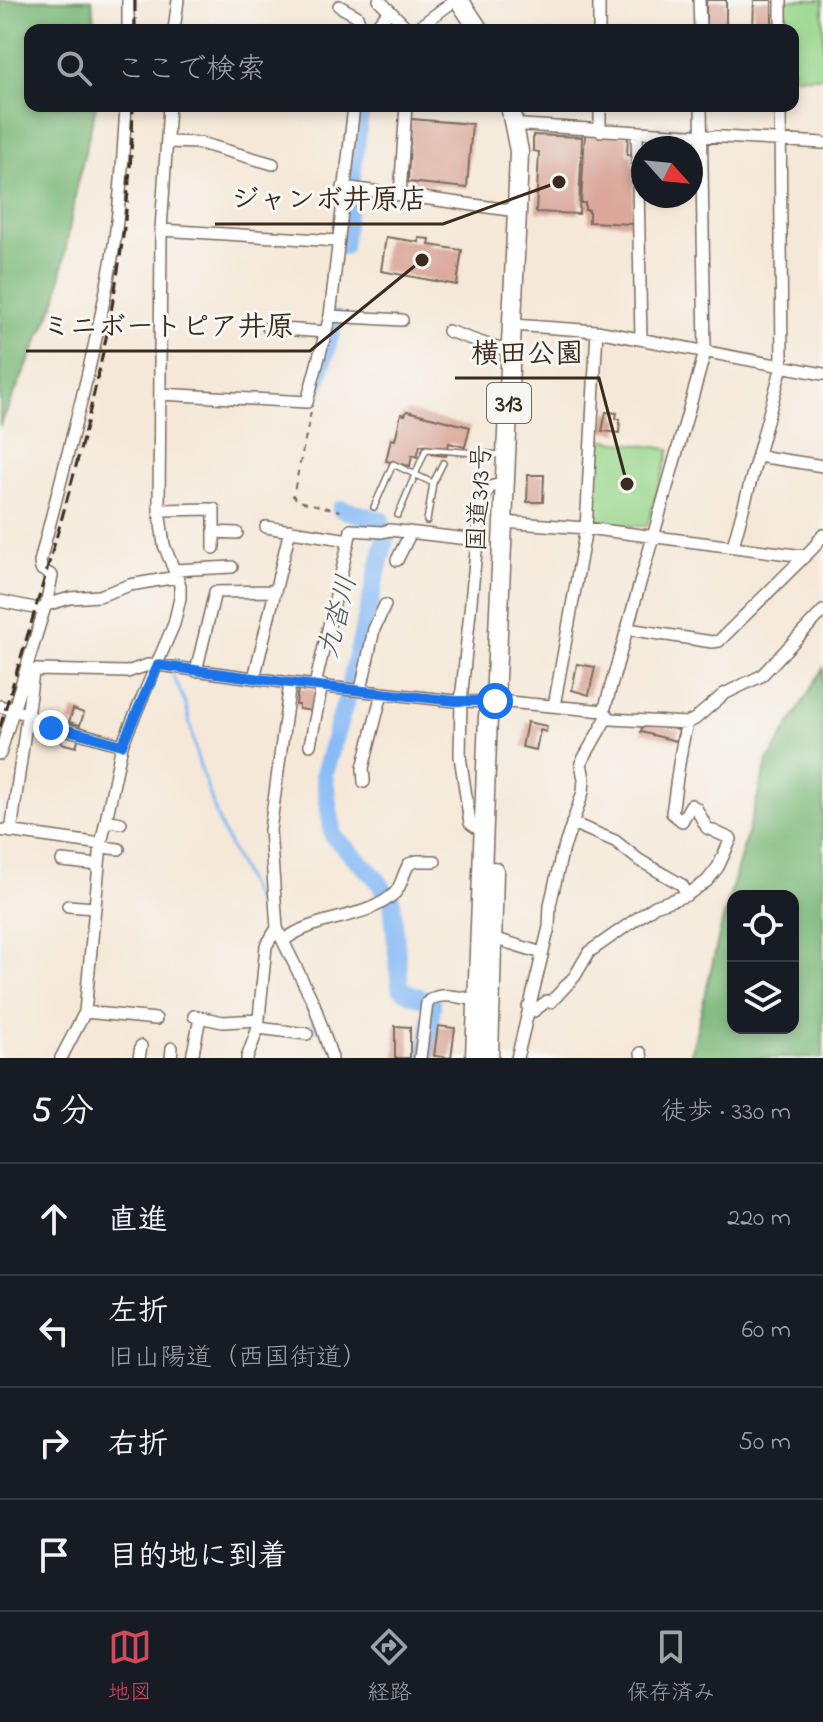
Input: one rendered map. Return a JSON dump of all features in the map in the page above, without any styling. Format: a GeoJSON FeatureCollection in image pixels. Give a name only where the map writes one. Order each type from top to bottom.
{"type":"FeatureCollection","features":[{"type":"Feature","properties":{"kind":"highway"},"geometry":{"type":"LineString","coordinates":[[457,0],[475,24]]}},
{"type":"Feature","properties":{"kind":"highway","name":"国道313号"},"geometry":{"type":"LineString","coordinates":[[475,1058],[488,716],[495,701],[513,325],[519,151],[512,114]]}},
{"type":"Feature","properties":{"kind":"highway","name":"国道313号"},"geometry":{"type":"LineString","coordinates":[[489,1058],[500,713],[495,701]]}},
{"type":"Feature","properties":{"kind":"street"},"geometry":{"type":"LineString","coordinates":[[128,0],[128,24]]}},
{"type":"Feature","properties":{"kind":"street"},"geometry":{"type":"LineString","coordinates":[[175,24],[178,0]]}},
{"type":"Feature","properties":{"kind":"street"},"geometry":{"type":"LineString","coordinates":[[379,0],[405,24]]}},
{"type":"Feature","properties":{"kind":"street"},"geometry":{"type":"LineString","coordinates":[[421,24],[457,0]]}},
{"type":"Feature","properties":{"kind":"street"},"geometry":{"type":"LineString","coordinates":[[599,0],[599,24]]}},
{"type":"Feature","properties":{"kind":"street"},"geometry":{"type":"LineString","coordinates":[[699,0],[700,24]]}},
{"type":"Feature","properties":{"kind":"street"},"geometry":{"type":"LineString","coordinates":[[781,0],[781,24]]}},
{"type":"Feature","properties":{"kind":"street"},"geometry":{"type":"LineString","coordinates":[[339,6],[357,16],[360,24]]}},
{"type":"Feature","properties":{"kind":"street"},"geometry":{"type":"LineString","coordinates":[[378,24],[389,11]]}},
{"type":"Feature","properties":{"kind":"street"},"geometry":{"type":"LineString","coordinates":[[0,754],[52,576],[41,569],[40,562],[88,372],[109,272],[119,202],[126,112]]}},
{"type":"Feature","properties":{"kind":"street"},"geometry":{"type":"LineString","coordinates":[[61,1058],[85,1012],[101,846],[122,745],[158,665],[178,611],[181,590],[164,545],[159,510],[161,230],[169,112]]}},
{"type":"Feature","properties":{"kind":"street"},"geometry":{"type":"LineString","coordinates":[[160,394],[307,402],[330,316],[337,241],[349,187],[354,112]]}},
{"type":"Feature","properties":{"kind":"street"},"geometry":{"type":"LineString","coordinates":[[400,194],[406,112]]}},
{"type":"Feature","properties":{"kind":"street"},"geometry":{"type":"LineString","coordinates":[[600,112],[600,131]]}},
{"type":"Feature","properties":{"kind":"street"},"geometry":{"type":"LineString","coordinates":[[512,114],[523,125],[701,136],[701,112]]}},
{"type":"Feature","properties":{"kind":"street"},"geometry":{"type":"LineString","coordinates":[[733,546],[782,366],[780,112]]}},
{"type":"Feature","properties":{"kind":"street"},"geometry":{"type":"LineString","coordinates":[[637,133],[641,339]]}},
{"type":"Feature","properties":{"kind":"street"},"geometry":{"type":"LineString","coordinates":[[703,136],[823,143]]}},
{"type":"Feature","properties":{"kind":"street"},"geometry":{"type":"LineString","coordinates":[[167,142],[200,143],[273,164]]}},
{"type":"Feature","properties":{"kind":"street"},"geometry":{"type":"LineString","coordinates":[[349,187],[517,211]]}},
{"type":"Feature","properties":{"kind":"street"},"geometry":{"type":"LineString","coordinates":[[517,1058],[561,857],[584,786],[581,763],[606,714],[705,352],[702,208]]}},
{"type":"Feature","properties":{"kind":"street"},"geometry":{"type":"LineString","coordinates":[[161,230],[337,241]]}},
{"type":"Feature","properties":{"kind":"street"},"geometry":{"type":"LineString","coordinates":[[330,316],[402,320]]}},
{"type":"Feature","properties":{"kind":"street"},"geometry":{"type":"LineString","coordinates":[[513,325],[597,331],[823,374]]}},
{"type":"Feature","properties":{"kind":"street"},"geometry":{"type":"LineString","coordinates":[[268,328],[325,332]]}},
{"type":"Feature","properties":{"kind":"street"},"geometry":{"type":"LineString","coordinates":[[448,331],[497,348],[511,349]]}},
{"type":"Feature","properties":{"kind":"street"},"geometry":{"type":"LineString","coordinates":[[554,706],[586,528],[597,331]]}},
{"type":"Feature","properties":{"kind":"street"},"geometry":{"type":"LineString","coordinates":[[758,456],[823,466]]}},
{"type":"Feature","properties":{"kind":"street"},"geometry":{"type":"LineString","coordinates":[[484,833],[470,823],[460,756],[461,701],[482,498],[493,484],[505,483]]}},
{"type":"Feature","properties":{"kind":"street"},"geometry":{"type":"LineString","coordinates":[[159,510],[214,509],[214,548]]}},
{"type":"Feature","properties":{"kind":"street"},"geometry":{"type":"LineString","coordinates":[[503,522],[586,528],[804,556]]}},
{"type":"Feature","properties":{"kind":"street"},"geometry":{"type":"LineString","coordinates":[[266,527],[349,540]]}},
{"type":"Feature","properties":{"kind":"street"},"geometry":{"type":"LineString","coordinates":[[254,678],[290,530]]}},
{"type":"Feature","properties":{"kind":"street"},"geometry":{"type":"LineString","coordinates":[[310,745],[318,685],[351,530],[420,532],[477,540]]}},
{"type":"Feature","properties":{"kind":"street"},"geometry":{"type":"LineString","coordinates":[[214,532],[237,533]]}},
{"type":"Feature","properties":{"kind":"street"},"geometry":{"type":"LineString","coordinates":[[397,560],[410,534]]}},
{"type":"Feature","properties":{"kind":"street"},"geometry":{"type":"LineString","coordinates":[[628,629],[719,641],[804,556],[818,551],[823,535]]}},
{"type":"Feature","properties":{"kind":"street"},"geometry":{"type":"LineString","coordinates":[[0,601],[45,607],[70,598],[99,596],[176,574],[232,567]]}},
{"type":"Feature","properties":{"kind":"street"},"geometry":{"type":"LineString","coordinates":[[196,671],[215,592],[274,591]]}},
{"type":"Feature","properties":{"kind":"street"},"geometry":{"type":"LineString","coordinates":[[353,689],[385,605]]}},
{"type":"Feature","properties":{"kind":"street"},"geometry":{"type":"LineString","coordinates":[[119,849],[6,831],[35,670],[127,672],[158,665],[290,683],[461,701],[554,706],[687,723],[724,694],[761,676],[823,611]]}},
{"type":"Feature","properties":{"kind":"street"},"geometry":{"type":"LineString","coordinates":[[247,1058],[258,1024],[266,946],[274,932],[270,830],[290,683]]}},
{"type":"Feature","properties":{"kind":"street"},"geometry":{"type":"LineString","coordinates":[[364,782],[363,768],[382,693]]}},
{"type":"Feature","properties":{"kind":"street"},"geometry":{"type":"LineString","coordinates":[[0,706],[26,714],[51,728],[122,745]]}},
{"type":"Feature","properties":{"kind":"street"},"geometry":{"type":"LineString","coordinates":[[528,1007],[534,1011],[547,1001],[551,1002],[575,976],[589,952],[655,906],[687,895],[707,881],[718,867],[731,839],[707,828],[691,805],[682,821],[672,813],[679,771],[678,756],[687,723]]}},
{"type":"Feature","properties":{"kind":"street"},"geometry":{"type":"LineString","coordinates":[[106,820],[121,823]]}},
{"type":"Feature","properties":{"kind":"street"},"geometry":{"type":"LineString","coordinates":[[572,823],[615,841],[639,860],[682,885],[687,895]]}},
{"type":"Feature","properties":{"kind":"street"},"geometry":{"type":"LineString","coordinates":[[62,861],[99,865]]}},
{"type":"Feature","properties":{"kind":"street"},"geometry":{"type":"LineString","coordinates":[[283,941],[308,925],[371,908],[390,897],[400,886],[409,864],[435,861]]}},
{"type":"Feature","properties":{"kind":"street"},"geometry":{"type":"LineString","coordinates":[[68,906],[95,908]]}},
{"type":"Feature","properties":{"kind":"street"},"geometry":{"type":"LineString","coordinates":[[274,932],[283,941],[314,1004],[332,1058]]}},
{"type":"Feature","properties":{"kind":"street"},"geometry":{"type":"LineString","coordinates":[[493,938],[542,953]]}},
{"type":"Feature","properties":{"kind":"street"},"geometry":{"type":"LineString","coordinates":[[420,1058],[429,1001],[437,995],[477,1000]]}},
{"type":"Feature","properties":{"kind":"street"},"geometry":{"type":"LineString","coordinates":[[85,1012],[156,1019]]}},
{"type":"Feature","properties":{"kind":"street"},"geometry":{"type":"LineString","coordinates":[[192,1058],[197,1017],[307,1034]]}},
{"type":"Feature","properties":{"kind":"lane"},"geometry":{"type":"LineString","coordinates":[[398,515],[426,449],[506,456]]}},
{"type":"Feature","properties":{"kind":"lane"},"geometry":{"type":"LineString","coordinates":[[427,521],[433,483],[443,463]]}},
{"type":"Feature","properties":{"kind":"lane"},"geometry":{"type":"LineString","coordinates":[[374,507],[393,464],[433,483]]}},
{"type":"Feature","properties":{"kind":"path"},"geometry":{"type":"LineString","coordinates":[[307,402],[314,403],[293,496],[299,501],[340,511]]}},
{"type":"Feature","properties":{"kind":"green space"},"geometry":{"type":"Polygon","coordinates":[[[0,0],[92,0],[94,24],[24,24],[24,112],[95,112],[77,185],[57,298],[0,426],[0,0]]]}},
{"type":"Feature","properties":{"kind":"green space"},"geometry":{"type":"Polygon","coordinates":[[[786,0],[823,0],[823,77],[799,77],[799,24],[786,24],[786,0]]]}},
{"type":"Feature","properties":{"kind":"green space"},"geometry":{"type":"Polygon","coordinates":[[[596,439],[670,449],[647,526],[599,526],[592,519],[596,439]]]}},
{"type":"Feature","properties":{"kind":"green space"},"geometry":{"type":"Polygon","coordinates":[[[823,668],[823,1058],[690,1058],[727,905],[727,1034],[799,1034],[799,890],[731,890],[767,763],[823,668]]]}},
{"type":"Feature","properties":{"kind":"building"},"geometry":{"type":"Polygon","coordinates":[[[706,0],[726,0],[726,24],[706,24],[706,0]]]}},
{"type":"Feature","properties":{"kind":"building"},"geometry":{"type":"Polygon","coordinates":[[[754,0],[772,0],[772,24],[753,24],[754,0]]]}},
{"type":"Feature","properties":{"kind":"building"},"geometry":{"type":"Polygon","coordinates":[[[411,119],[472,124],[467,188],[408,182],[411,119]]]}},
{"type":"Feature","properties":{"kind":"building"},"geometry":{"type":"Polygon","coordinates":[[[585,134],[628,136],[632,224],[589,222],[589,210],[585,210],[585,203],[581,203],[585,134]]]}},
{"type":"Feature","properties":{"kind":"building"},"geometry":{"type":"Polygon","coordinates":[[[533,135],[582,137],[579,214],[536,212],[539,152],[533,151],[533,135]]]}},
{"type":"Feature","properties":{"kind":"building"},"geometry":{"type":"Polygon","coordinates":[[[386,237],[419,242],[419,238],[430,239],[429,245],[462,250],[457,285],[381,271],[386,237]]]}},
{"type":"Feature","properties":{"kind":"building"},"geometry":{"type":"Polygon","coordinates":[[[407,411],[470,427],[465,447],[449,443],[446,456],[431,454],[428,446],[420,445],[417,457],[412,455],[410,466],[386,461],[401,414],[405,415],[407,411]]]}},
{"type":"Feature","properties":{"kind":"building"},"geometry":{"type":"Polygon","coordinates":[[[606,412],[617,413],[619,433],[602,431],[606,412]]]}},
{"type":"Feature","properties":{"kind":"building"},"geometry":{"type":"Polygon","coordinates":[[[528,475],[544,475],[543,502],[527,502],[528,475]]]}},
{"type":"Feature","properties":{"kind":"building"},"geometry":{"type":"Polygon","coordinates":[[[577,664],[595,667],[589,695],[572,690],[577,664]]]}},
{"type":"Feature","properties":{"kind":"building"},"geometry":{"type":"Polygon","coordinates":[[[298,687],[315,689],[313,711],[299,709],[296,705],[298,687]]]}},
{"type":"Feature","properties":{"kind":"building"},"geometry":{"type":"Polygon","coordinates":[[[73,709],[84,713],[80,725],[69,722],[73,709]]]}},
{"type":"Feature","properties":{"kind":"building"},"geometry":{"type":"Polygon","coordinates":[[[643,721],[679,730],[676,741],[641,732],[643,721]]]}},
{"type":"Feature","properties":{"kind":"building"},"geometry":{"type":"Polygon","coordinates":[[[527,722],[547,726],[546,732],[540,730],[536,750],[522,747],[527,722]]]}},
{"type":"Feature","properties":{"kind":"building"},"geometry":{"type":"Polygon","coordinates":[[[63,732],[79,736],[76,747],[61,743],[63,732]]]}},
{"type":"Feature","properties":{"kind":"building"},"geometry":{"type":"Polygon","coordinates":[[[395,1026],[410,1027],[410,1058],[395,1058],[395,1026]]]}},
{"type":"Feature","properties":{"kind":"building"},"geometry":{"type":"Polygon","coordinates":[[[438,1026],[455,1028],[451,1058],[434,1056],[438,1026]]]}},
{"type":"Feature","properties":{"kind":"waterway","name":"九沓川"},"geometry":{"type":"LineString","coordinates":[[343,246],[360,112]]}},
{"type":"Feature","properties":{"kind":"waterway","name":"九沓川"},"geometry":{"type":"LineString","coordinates":[[317,383],[335,319]]}},
{"type":"Feature","properties":{"kind":"waterway","name":"九沓川"},"geometry":{"type":"LineString","coordinates":[[341,509],[381,520],[386,536],[348,693],[324,774],[333,836],[375,877],[392,901],[400,987],[432,1004],[427,1058]]}},
{"type":"Feature","properties":{"kind":"waterway"},"geometry":{"type":"LineString","coordinates":[[173,676],[186,705],[197,757],[220,825],[271,933]]}},
{"type":"Feature","properties":{"kind":"waterway"},"geometry":{"type":"LineString","coordinates":[[275,939],[317,1030]]}},
{"type":"Feature","properties":{"kind":"railway"},"geometry":{"type":"LineString","coordinates":[[135,0],[135,24]]}},
{"type":"Feature","properties":{"kind":"railway"},"geometry":{"type":"LineString","coordinates":[[0,727],[46,575],[88,421],[105,343],[129,186],[133,112]]}},
{"type":"Feature","properties":{"kind":"place","name":"ジャンボ井原店"},"geometry":{"type":"Point","coordinates":[559,182]}},
{"type":"Feature","properties":{"kind":"place","name":"ミニボートピア井原"},"geometry":{"type":"Point","coordinates":[422,260]}},
{"type":"Feature","properties":{"kind":"place","name":"横田公園"},"geometry":{"type":"Point","coordinates":[627,484]}},
{"type":"Feature","properties":{"kind":"route"},"geometry":{"type":"LineString","coordinates":[[51,728],[122,745],[158,665],[455,701],[495,701]]}}]}
